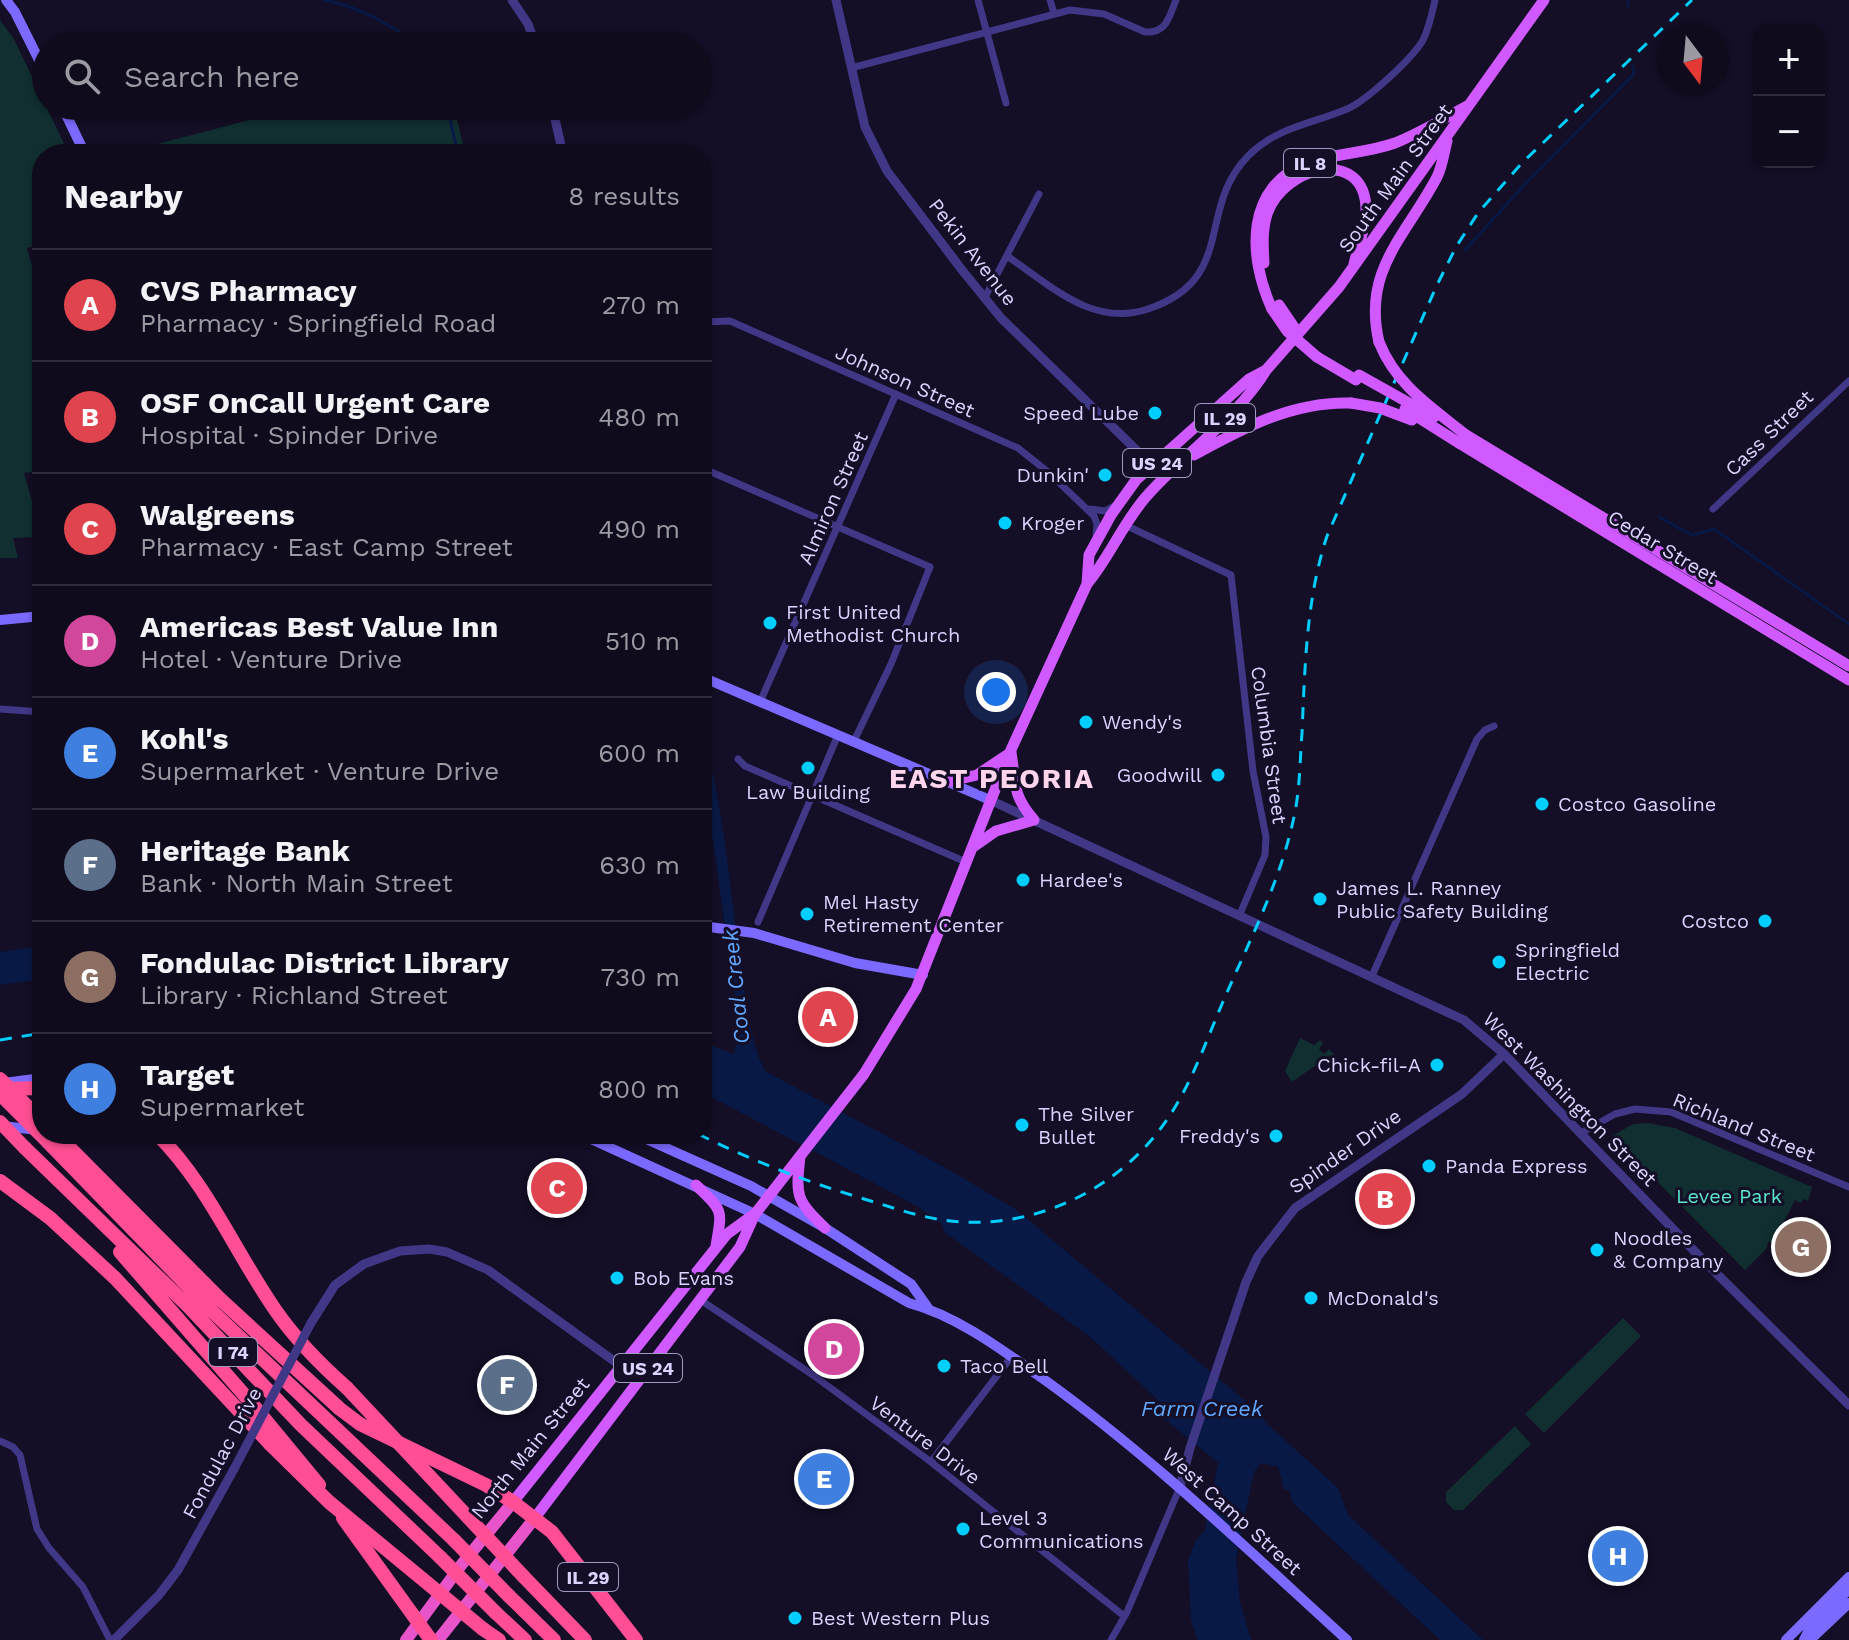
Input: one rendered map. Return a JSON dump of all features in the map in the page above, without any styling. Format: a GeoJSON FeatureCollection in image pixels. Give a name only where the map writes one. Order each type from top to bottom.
{"type":"FeatureCollection","features":[{"type":"Feature","properties":{"kind":"highway"},"geometry":{"type":"LineString","coordinates":[[0,1087],[32,1088]]}},
{"type":"Feature","properties":{"kind":"highway"},"geometry":{"type":"LineString","coordinates":[[0,1087],[32,1113]]}},
{"type":"Feature","properties":{"kind":"highway","name":"I 74"},"geometry":{"type":"LineString","coordinates":[[0,1087],[32,1118]]}},
{"type":"Feature","properties":{"kind":"highway","name":"I 74"},"geometry":{"type":"LineString","coordinates":[[0,1124],[211,1329],[301,1425],[525,1640]]}},
{"type":"Feature","properties":{"kind":"highway","name":"I 74"},"geometry":{"type":"LineString","coordinates":[[58,1144],[213,1312],[454,1540],[554,1640]]}},
{"type":"Feature","properties":{"kind":"highway"},"geometry":{"type":"LineString","coordinates":[[59,1144],[340,1409],[360,1424],[486,1485],[534,1519]]}},
{"type":"Feature","properties":{"kind":"highway"},"geometry":{"type":"LineString","coordinates":[[167,1144],[197,1180],[282,1319],[585,1640]]}},
{"type":"Feature","properties":{"kind":"highway"},"geometry":{"type":"LineString","coordinates":[[0,1181],[50,1218],[115,1278],[270,1444],[329,1502],[499,1640]]}},
{"type":"Feature","properties":{"kind":"highway"},"geometry":{"type":"LineString","coordinates":[[93,1212],[105,1235],[308,1471],[431,1640]]}},
{"type":"Feature","properties":{"kind":"highway","name":"North Main Street"},"geometry":{"type":"LineString","coordinates":[[406,1640],[513,1502]]}},
{"type":"Feature","properties":{"kind":"highway","name":"North Main Street"},"geometry":{"type":"LineString","coordinates":[[438,1640],[534,1519]]}},
{"type":"Feature","properties":{"kind":"highway","name":"IL 29"},"geometry":{"type":"LineString","coordinates":[[534,1519],[552,1532],[636,1640]]}},
{"type":"Feature","properties":{"kind":"main road"},"geometry":{"type":"LineString","coordinates":[[6,0],[32,46]]}},
{"type":"Feature","properties":{"kind":"main road","name":"South Main Street"},"geometry":{"type":"LineString","coordinates":[[990,800],[1087,584],[1125,525],[1164,477],[1258,384],[1267,369],[1311,321],[1544,0]]}},
{"type":"Feature","properties":{"kind":"main road","name":"IL 8"},"geometry":{"type":"LineString","coordinates":[[1463,439],[1319,354],[1275,307],[1260,281],[1255,241],[1263,203],[1287,175],[1305,165],[1395,143],[1471,104]]}},
{"type":"Feature","properties":{"kind":"main road"},"geometry":{"type":"LineString","coordinates":[[69,120],[80,144]]}},
{"type":"Feature","properties":{"kind":"main road"},"geometry":{"type":"LineString","coordinates":[[1449,134],[1438,175],[1389,256],[1379,279],[1374,303],[1379,342],[1386,360],[1402,382],[1463,439]]}},
{"type":"Feature","properties":{"kind":"main road","name":"IL 8"},"geometry":{"type":"LineString","coordinates":[[1275,307],[1264,263],[1264,229],[1276,197],[1301,176],[1318,169],[1338,171],[1349,176],[1361,189],[1366,210],[1353,267]]}},
{"type":"Feature","properties":{"kind":"main road","name":"South Main Street"},"geometry":{"type":"LineString","coordinates":[[1087,584],[1089,555],[1123,498],[1143,473],[1249,379],[1267,369]]}},
{"type":"Feature","properties":{"kind":"main road","name":"IL 8"},"geometry":{"type":"LineString","coordinates":[[1180,463],[1252,424],[1318,404],[1351,403],[1391,411],[1463,439]]}},
{"type":"Feature","properties":{"kind":"main road","name":"Cedar Street"},"geometry":{"type":"LineString","coordinates":[[1463,439],[1849,680]]}},
{"type":"Feature","properties":{"kind":"main road","name":"Cedar Street"},"geometry":{"type":"LineString","coordinates":[[1606,526],[1849,666]]}},
{"type":"Feature","properties":{"kind":"main road"},"geometry":{"type":"LineString","coordinates":[[0,620],[32,617]]}},
{"type":"Feature","properties":{"kind":"main road"},"geometry":{"type":"LineString","coordinates":[[712,681],[990,800]]}},
{"type":"Feature","properties":{"kind":"main road"},"geometry":{"type":"LineString","coordinates":[[947,782],[977,775],[1010,752]]}},
{"type":"Feature","properties":{"kind":"main road"},"geometry":{"type":"LineString","coordinates":[[972,848],[996,831],[1034,820],[1017,797],[1010,752]]}},
{"type":"Feature","properties":{"kind":"main road","name":"North Main Street"},"geometry":{"type":"LineString","coordinates":[[534,1519],[740,1247],[755,1214],[880,1051],[923,975],[990,800]]}},
{"type":"Feature","properties":{"kind":"main road"},"geometry":{"type":"LineString","coordinates":[[712,927],[779,939],[855,963],[923,975]]}},
{"type":"Feature","properties":{"kind":"main road"},"geometry":{"type":"LineString","coordinates":[[0,1087],[32,1080]]}},
{"type":"Feature","properties":{"kind":"main road"},"geometry":{"type":"LineString","coordinates":[[0,1124],[32,1132]]}},
{"type":"Feature","properties":{"kind":"main road","name":"West Camp Street"},"geometry":{"type":"LineString","coordinates":[[603,1144],[755,1214],[909,1303],[928,1308],[1012,1356],[1180,1487],[1347,1640]]}},
{"type":"Feature","properties":{"kind":"main road","name":"West Camp Street"},"geometry":{"type":"LineString","coordinates":[[656,1144],[825,1228],[911,1284],[928,1308]]}},
{"type":"Feature","properties":{"kind":"main road"},"geometry":{"type":"LineString","coordinates":[[800,1155],[799,1196],[807,1210],[825,1228]]}},
{"type":"Feature","properties":{"kind":"main road"},"geometry":{"type":"LineString","coordinates":[[696,1185],[719,1208],[721,1220],[716,1248]]}},
{"type":"Feature","properties":{"kind":"main road","name":"North Main Street"},"geometry":{"type":"LineString","coordinates":[[513,1502],[727,1234],[755,1214]]}},
{"type":"Feature","properties":{"kind":"main road"},"geometry":{"type":"LineString","coordinates":[[1786,1640],[1849,1577]]}},
{"type":"Feature","properties":{"kind":"main road"},"geometry":{"type":"LineString","coordinates":[[1807,1640],[1809,1630],[1849,1589]]}},
{"type":"Feature","properties":{"kind":"main road"},"geometry":{"type":"LineString","coordinates":[[1807,1640],[1849,1603]]}},
{"type":"Feature","properties":{"kind":"street"},"geometry":{"type":"LineString","coordinates":[[512,0],[531,32]]}},
{"type":"Feature","properties":{"kind":"street","name":"Pekin Avenue"},"geometry":{"type":"LineString","coordinates":[[836,0],[865,127],[876,154],[984,299],[1164,477]]}},
{"type":"Feature","properties":{"kind":"street"},"geometry":{"type":"LineString","coordinates":[[978,0],[1006,103]]}},
{"type":"Feature","properties":{"kind":"street"},"geometry":{"type":"LineString","coordinates":[[1050,0],[1054,13]]}},
{"type":"Feature","properties":{"kind":"street"},"geometry":{"type":"LineString","coordinates":[[851,68],[1054,13],[1095,11],[1145,32],[1157,31],[1168,22],[1176,0]]}},
{"type":"Feature","properties":{"kind":"street"},"geometry":{"type":"LineString","coordinates":[[1007,256],[1081,306],[1117,315],[1147,310],[1185,290],[1200,273],[1210,252],[1218,210],[1234,174],[1250,154],[1278,134],[1348,109],[1365,99],[1419,46],[1429,27],[1435,0]]}},
{"type":"Feature","properties":{"kind":"street"},"geometry":{"type":"LineString","coordinates":[[555,120],[561,144]]}},
{"type":"Feature","properties":{"kind":"street"},"geometry":{"type":"LineString","coordinates":[[984,299],[1039,194]]}},
{"type":"Feature","properties":{"kind":"street","name":"Johnson Street"},"geometry":{"type":"LineString","coordinates":[[712,322],[730,321],[1018,448],[1095,518],[1095,544]]}},
{"type":"Feature","properties":{"kind":"street","name":"Cass Street"},"geometry":{"type":"LineString","coordinates":[[1713,509],[1849,381]]}},
{"type":"Feature","properties":{"kind":"street","name":"Almiron Street"},"geometry":{"type":"LineString","coordinates":[[760,702],[896,394]]}},
{"type":"Feature","properties":{"kind":"street"},"geometry":{"type":"LineString","coordinates":[[712,472],[930,567],[891,664],[854,741]]}},
{"type":"Feature","properties":{"kind":"street"},"geometry":{"type":"LineString","coordinates":[[1080,502],[1101,511],[1114,507],[1123,498]]}},
{"type":"Feature","properties":{"kind":"street","name":"Columbia Street"},"geometry":{"type":"LineString","coordinates":[[1125,525],[1231,575],[1253,771],[1266,837],[1265,855],[1240,914]]}},
{"type":"Feature","properties":{"kind":"street"},"geometry":{"type":"LineString","coordinates":[[0,709],[32,711]]}},
{"type":"Feature","properties":{"kind":"street"},"geometry":{"type":"LineString","coordinates":[[1372,976],[1477,739],[1494,726]]}},
{"type":"Feature","properties":{"kind":"street"},"geometry":{"type":"LineString","coordinates":[[758,922],[838,735]]}},
{"type":"Feature","properties":{"kind":"street"},"geometry":{"type":"LineString","coordinates":[[738,759],[745,766],[966,862]]}},
{"type":"Feature","properties":{"kind":"street","name":"West Washington Street"},"geometry":{"type":"LineString","coordinates":[[990,800],[1464,1020],[1504,1054],[1849,1405]]}},
{"type":"Feature","properties":{"kind":"street","name":"Spinder Drive"},"geometry":{"type":"LineString","coordinates":[[1180,1487],[1224,1346],[1258,1256],[1295,1208],[1462,1094],[1504,1054]]}},
{"type":"Feature","properties":{"kind":"street","name":"Richland Street"},"geometry":{"type":"LineString","coordinates":[[1581,1133],[1615,1114],[1635,1109],[1671,1112],[1849,1187]]}},
{"type":"Feature","properties":{"kind":"street","name":"Fondulac Drive"},"geometry":{"type":"LineString","coordinates":[[112,1640],[159,1595],[178,1570],[311,1323],[335,1285],[364,1264],[400,1251],[429,1249],[447,1252],[488,1270],[639,1379]]}},
{"type":"Feature","properties":{"kind":"street","name":"Venture Drive"},"geometry":{"type":"LineString","coordinates":[[699,1299],[813,1375],[931,1462],[1124,1616]]}},
{"type":"Feature","properties":{"kind":"street"},"geometry":{"type":"LineString","coordinates":[[931,1462],[1012,1356]]}},
{"type":"Feature","properties":{"kind":"street"},"geometry":{"type":"LineString","coordinates":[[0,1441],[13,1447],[20,1455],[37,1529],[49,1548],[83,1587],[112,1640]]}},
{"type":"Feature","properties":{"kind":"street"},"geometry":{"type":"LineString","coordinates":[[1111,1640],[1180,1487]]}},
{"type":"Feature","properties":{"kind":"green space"},"geometry":{"type":"Polygon","coordinates":[[[0,20],[14,39],[32,77],[32,120],[53,120],[64,144],[32,144],[32,247],[27,248],[32,266],[32,472],[24,473],[32,501],[32,537],[13,538],[18,558],[0,558],[0,20]]]}},
{"type":"Feature","properties":{"kind":"green space"},"geometry":{"type":"Polygon","coordinates":[[[249,120],[457,120],[463,144],[157,144],[249,120]]]}},
{"type":"Feature","properties":{"kind":"green space"},"geometry":{"type":"Polygon","coordinates":[[[1300,1038],[1314,1045],[1320,1040],[1323,1043],[1319,1049],[1324,1054],[1329,1049],[1337,1058],[1334,1061],[1329,1056],[1292,1082],[1285,1071],[1300,1038]]]}},
{"type":"Feature","properties":{"kind":"green space","name":"Levee Park"},"geometry":{"type":"Polygon","coordinates":[[[1648,1123],[1675,1128],[1812,1187],[1808,1201],[1803,1199],[1801,1203],[1795,1200],[1773,1243],[1768,1242],[1767,1248],[1745,1270],[1612,1136],[1633,1124],[1648,1123]]]}},
{"type":"Feature","properties":{"kind":"green space"},"geometry":{"type":"Polygon","coordinates":[[[1623,1318],[1641,1336],[1544,1433],[1525,1414],[1623,1318]]]}},
{"type":"Feature","properties":{"kind":"green space"},"geometry":{"type":"Polygon","coordinates":[[[1515,1426],[1531,1444],[1463,1510],[1454,1510],[1446,1502],[1446,1492],[1515,1426]]]}},
{"type":"Feature","properties":{"kind":"water","name":"Farm Creek"},"geometry":{"type":"Polygon","coordinates":[[[712,773],[748,1016],[765,1071],[946,1168],[1015,1209],[1260,1413],[1265,1422],[1338,1488],[1348,1515],[1483,1640],[1440,1640],[1293,1503],[1290,1492],[1284,1489],[1278,1467],[1261,1463],[1254,1472],[1236,1559],[1240,1602],[1251,1640],[1197,1640],[1191,1620],[1188,1561],[1196,1540],[1205,1530],[1218,1463],[1160,1415],[1162,1408],[1156,1398],[1089,1336],[944,1232],[942,1224],[917,1206],[712,1097],[712,1046],[733,1054],[736,1004],[712,835],[712,773]]]}},
{"type":"Feature","properties":{"kind":"water"},"geometry":{"type":"Polygon","coordinates":[[[32,947],[32,980],[0,985],[0,952],[32,947]]]}},
{"type":"Feature","properties":{"kind":"waterway","name":"Coal Creek"},"geometry":{"type":"LineString","coordinates":[[324,0],[350,7],[400,32]]}},
{"type":"Feature","properties":{"kind":"waterway"},"geometry":{"type":"LineString","coordinates":[[1628,0],[1628,6]]}},
{"type":"Feature","properties":{"kind":"waterway"},"geometry":{"type":"LineString","coordinates":[[1465,250],[1634,74],[1633,66]]}},
{"type":"Feature","properties":{"kind":"waterway","name":"Coal Creek"},"geometry":{"type":"LineString","coordinates":[[450,120],[456,144]]}},
{"type":"Feature","properties":{"kind":"waterway"},"geometry":{"type":"LineString","coordinates":[[1659,517],[1692,535],[1714,529],[1849,624]]}},
{"type":"Feature","properties":{"kind":"railway"},"geometry":{"type":"LineString","coordinates":[[712,1141],[840,1191],[922,1216],[974,1222],[1005,1220],[1064,1204],[1092,1190],[1141,1152],[1171,1114],[1188,1084],[1264,910],[1282,861],[1298,792],[1308,633],[1320,560],[1327,536],[1436,287],[1478,213],[1522,163],[1692,0]]}},
{"type":"Feature","properties":{"kind":"railway"},"geometry":{"type":"LineString","coordinates":[[0,1040],[32,1035]]}},
{"type":"Feature","properties":{"kind":"place","name":"Speed Lube"},"geometry":{"type":"Point","coordinates":[1155,413]}},
{"type":"Feature","properties":{"kind":"place","name":"Dunkin'"},"geometry":{"type":"Point","coordinates":[1105,475]}},
{"type":"Feature","properties":{"kind":"place","name":"Kroger"},"geometry":{"type":"Point","coordinates":[1005,523]}},
{"type":"Feature","properties":{"kind":"place","name":"First United Methodist Church"},"geometry":{"type":"Point","coordinates":[770,623]}},
{"type":"Feature","properties":{"kind":"place","name":"Wendy's"},"geometry":{"type":"Point","coordinates":[1086,722]}},
{"type":"Feature","properties":{"kind":"place","name":"Law Building"},"geometry":{"type":"Point","coordinates":[808,768]}},
{"type":"Feature","properties":{"kind":"place","name":"Goodwill"},"geometry":{"type":"Point","coordinates":[1218,775]}},
{"type":"Feature","properties":{"kind":"place","name":"Costco Gasoline"},"geometry":{"type":"Point","coordinates":[1542,804]}},
{"type":"Feature","properties":{"kind":"place","name":"Hardee's"},"geometry":{"type":"Point","coordinates":[1023,880]}},
{"type":"Feature","properties":{"kind":"place","name":"James L. Ranney Public Safety Building"},"geometry":{"type":"Point","coordinates":[1320,899]}},
{"type":"Feature","properties":{"kind":"place","name":"Mel Hasty Retirement Center"},"geometry":{"type":"Point","coordinates":[807,914]}},
{"type":"Feature","properties":{"kind":"place","name":"Costco"},"geometry":{"type":"Point","coordinates":[1765,921]}},
{"type":"Feature","properties":{"kind":"place","name":"Springfield Electric"},"geometry":{"type":"Point","coordinates":[1499,962]}},
{"type":"Feature","properties":{"kind":"place","name":"CVS Pharmacy"},"geometry":{"type":"Point","coordinates":[828,1017]}},
{"type":"Feature","properties":{"kind":"place","name":"Chick-fil-A"},"geometry":{"type":"Point","coordinates":[1437,1065]}},
{"type":"Feature","properties":{"kind":"place","name":"The Silver Bullet"},"geometry":{"type":"Point","coordinates":[1022,1125]}},
{"type":"Feature","properties":{"kind":"place","name":"Freddy's"},"geometry":{"type":"Point","coordinates":[1276,1136]}},
{"type":"Feature","properties":{"kind":"place","name":"Panda Express"},"geometry":{"type":"Point","coordinates":[1429,1166]}},
{"type":"Feature","properties":{"kind":"place","name":"Walgreens"},"geometry":{"type":"Point","coordinates":[557,1188]}},
{"type":"Feature","properties":{"kind":"place","name":"OSF OnCall Urgent Care"},"geometry":{"type":"Point","coordinates":[1385,1199]}},
{"type":"Feature","properties":{"kind":"place","name":"Fondulac District Library"},"geometry":{"type":"Point","coordinates":[1801,1247]}},
{"type":"Feature","properties":{"kind":"place","name":"Noodles & Company"},"geometry":{"type":"Point","coordinates":[1597,1250]}},
{"type":"Feature","properties":{"kind":"place","name":"Bob Evans"},"geometry":{"type":"Point","coordinates":[617,1278]}},
{"type":"Feature","properties":{"kind":"place","name":"McDonald's"},"geometry":{"type":"Point","coordinates":[1311,1298]}},
{"type":"Feature","properties":{"kind":"place","name":"Americas Best Value Inn"},"geometry":{"type":"Point","coordinates":[834,1349]}},
{"type":"Feature","properties":{"kind":"place","name":"Taco Bell"},"geometry":{"type":"Point","coordinates":[944,1366]}},
{"type":"Feature","properties":{"kind":"place","name":"Heritage Bank"},"geometry":{"type":"Point","coordinates":[507,1385]}},
{"type":"Feature","properties":{"kind":"place","name":"Kohl's"},"geometry":{"type":"Point","coordinates":[824,1479]}},
{"type":"Feature","properties":{"kind":"place","name":"Level 3 Communications"},"geometry":{"type":"Point","coordinates":[963,1529]}},
{"type":"Feature","properties":{"kind":"place","name":"Target"},"geometry":{"type":"Point","coordinates":[1618,1556]}},
{"type":"Feature","properties":{"kind":"place","name":"Best Western Plus"},"geometry":{"type":"Point","coordinates":[795,1618]}},
{"type":"Feature","properties":{"kind":"district","name":"EAST PEORIA"},"geometry":{"type":"Point","coordinates":[992,778]}}]}
